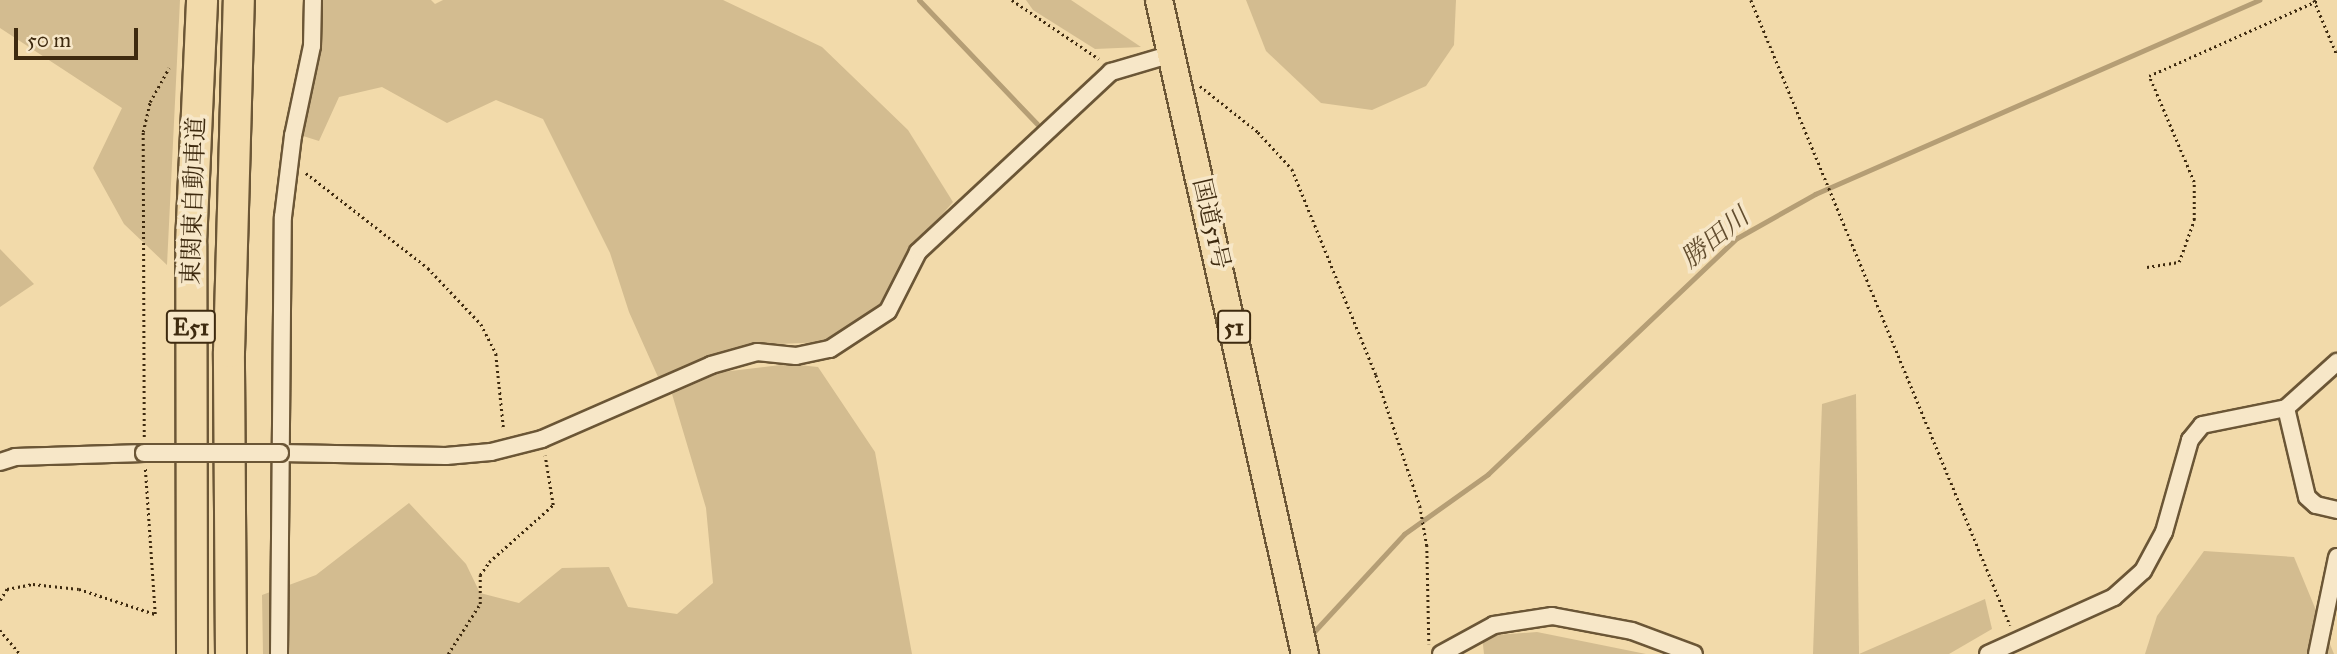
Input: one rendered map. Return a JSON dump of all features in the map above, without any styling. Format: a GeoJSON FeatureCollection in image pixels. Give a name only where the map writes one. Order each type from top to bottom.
{"type":"FeatureCollection","features":[{"type":"Feature","properties":{"kind":"highway","name":"東関東自動車道"},"geometry":{"type":"LineString","coordinates":[[192,654],[191,244],[202,0]]}},
{"type":"Feature","properties":{"kind":"highway","name":"東関東自動車道"},"geometry":{"type":"LineString","coordinates":[[231,654],[229,352],[239,0]]}},
{"type":"Feature","properties":{"kind":"highway","name":"国道51号"},"geometry":{"type":"LineString","coordinates":[[1159,0],[1305,654]]}},
{"type":"Feature","properties":{"kind":"street"},"geometry":{"type":"LineString","coordinates":[[279,654],[280,296],[290,161],[312,46],[313,0]]}},
{"type":"Feature","properties":{"kind":"street"},"geometry":{"type":"LineString","coordinates":[[0,462],[15,457],[144,453],[446,456],[506,448],[542,439],[711,365],[757,352],[796,356],[830,349],[888,311],[918,252],[1117,71],[1174,61]]}},
{"type":"Feature","properties":{"kind":"street"},"geometry":{"type":"LineString","coordinates":[[1988,654],[2016,638],[2114,597],[2143,571],[2164,532],[2190,440],[2202,425],[2286,408],[2337,362]]}},
{"type":"Feature","properties":{"kind":"street"},"geometry":{"type":"LineString","coordinates":[[2286,408],[2307,497],[2316,505],[2337,510]]}},
{"type":"Feature","properties":{"kind":"street"},"geometry":{"type":"LineString","coordinates":[[2317,654],[2337,557]]}},
{"type":"Feature","properties":{"kind":"street"},"geometry":{"type":"LineString","coordinates":[[1441,654],[1494,625],[1552,616],[1632,631],[1694,654]]}},
{"type":"Feature","properties":{"kind":"path"},"geometry":{"type":"LineString","coordinates":[[1012,0],[1117,71]]}},
{"type":"Feature","properties":{"kind":"path"},"geometry":{"type":"LineString","coordinates":[[1751,0],[2016,638]]}},
{"type":"Feature","properties":{"kind":"path"},"geometry":{"type":"LineString","coordinates":[[2147,267],[2179,262],[2194,220],[2190,169],[2149,76],[2319,0]]}},
{"type":"Feature","properties":{"kind":"path"},"geometry":{"type":"LineString","coordinates":[[2314,1],[2337,55]]}},
{"type":"Feature","properties":{"kind":"path"},"geometry":{"type":"LineString","coordinates":[[1174,61],[1258,132],[1292,169],[1376,375],[1422,514],[1425,531],[1429,654]]}},
{"type":"Feature","properties":{"kind":"path"},"geometry":{"type":"LineString","coordinates":[[0,600],[8,589],[33,584],[79,589],[155,614],[144,453],[142,132],[150,102],[169,68]]}},
{"type":"Feature","properties":{"kind":"path"},"geometry":{"type":"LineString","coordinates":[[290,161],[428,268],[481,324],[496,354],[506,448]]}},
{"type":"Feature","properties":{"kind":"path"},"geometry":{"type":"LineString","coordinates":[[448,654],[480,604],[480,575],[489,562],[553,505],[542,439]]}},
{"type":"Feature","properties":{"kind":"path"},"geometry":{"type":"LineString","coordinates":[[0,629],[20,654]]}},
{"type":"Feature","properties":{"kind":"shaded area"},"geometry":{"type":"Polygon","coordinates":[[[0,0],[180,0],[167,265],[124,224],[93,168],[122,108],[0,28],[0,0]]]}},
{"type":"Feature","properties":{"kind":"shaded area"},"geometry":{"type":"Polygon","coordinates":[[[319,0],[431,0],[435,4],[443,0],[723,0],[822,47],[908,130],[953,202],[903,259],[878,311],[825,342],[757,345],[658,377],[629,312],[610,253],[543,119],[496,100],[447,123],[382,87],[339,97],[319,141],[300,135],[317,60],[319,0]]]}},
{"type":"Feature","properties":{"kind":"shaded area"},"geometry":{"type":"Polygon","coordinates":[[[1026,0],[1071,0],[1141,47],[1095,49],[1033,10],[1026,0]]]}},
{"type":"Feature","properties":{"kind":"shaded area"},"geometry":{"type":"Polygon","coordinates":[[[1246,0],[1456,0],[1454,45],[1426,86],[1372,110],[1321,103],[1266,51],[1246,0]]]}},
{"type":"Feature","properties":{"kind":"shaded area"},"geometry":{"type":"Polygon","coordinates":[[[0,249],[34,284],[0,307],[0,249]]]}},
{"type":"Feature","properties":{"kind":"shaded area"},"geometry":{"type":"Polygon","coordinates":[[[789,364],[818,367],[875,452],[912,654],[263,654],[262,595],[316,575],[409,503],[466,564],[480,593],[519,603],[562,568],[609,567],[628,607],[677,614],[713,583],[706,508],[672,394],[722,372],[789,364]]]}},
{"type":"Feature","properties":{"kind":"shaded area"},"geometry":{"type":"Polygon","coordinates":[[[1856,394],[1859,654],[1813,654],[1822,404],[1856,394]]]}},
{"type":"Feature","properties":{"kind":"shaded area"},"geometry":{"type":"Polygon","coordinates":[[[2204,551],[2294,557],[2334,654],[2145,654],[2157,616],[2204,551]]]}},
{"type":"Feature","properties":{"kind":"shaded area"},"geometry":{"type":"Polygon","coordinates":[[[1985,599],[1992,629],[1949,654],[1859,654],[1985,599]]]}},
{"type":"Feature","properties":{"kind":"shaded area"},"geometry":{"type":"Polygon","coordinates":[[[1537,632],[1646,654],[1484,654],[1482,636],[1537,632]]]}},
{"type":"Feature","properties":{"kind":"waterway"},"geometry":{"type":"LineString","coordinates":[[919,0],[1037,124]]}},
{"type":"Feature","properties":{"kind":"waterway","name":"勝田川"},"geometry":{"type":"LineString","coordinates":[[1310,636],[1404,534],[1488,474],[1737,238],[1815,194],[2260,0]]}}]}
